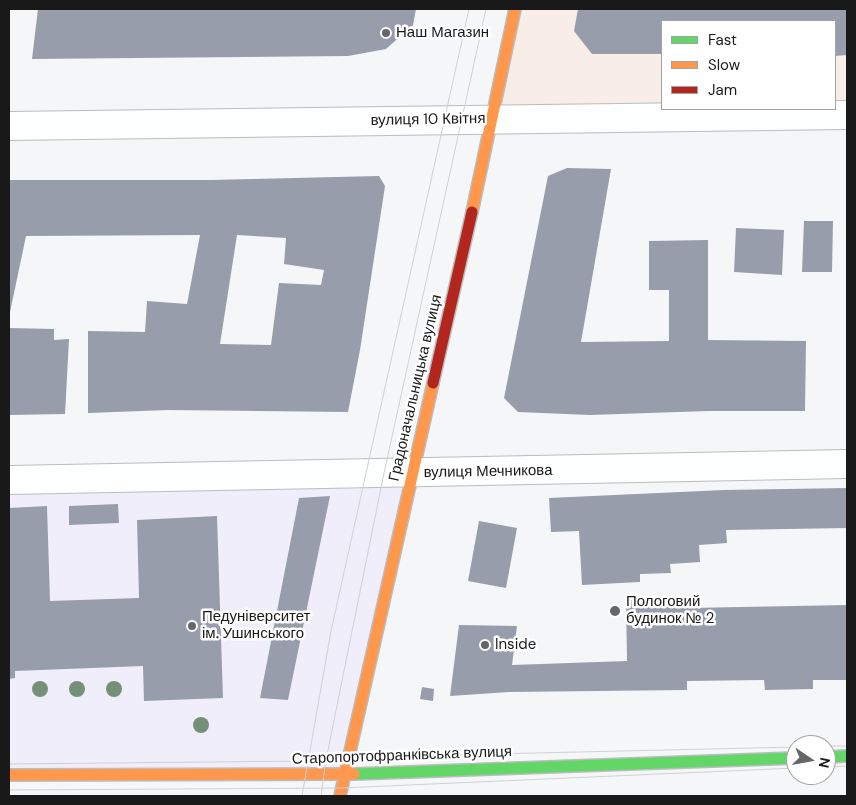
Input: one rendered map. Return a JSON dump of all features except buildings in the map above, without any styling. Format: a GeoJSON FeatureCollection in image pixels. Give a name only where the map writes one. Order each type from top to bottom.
{"type":"FeatureCollection","features":[{"type":"Feature","properties":{"kind":"street","name":"Градоначальницька вулиця"},"geometry":{"type":"LineString","coordinates":[[340,796],[493,119],[515,9]]}},
{"type":"Feature","properties":{"kind":"street","name":"вулиця 10 Квітня"},"geometry":{"type":"LineString","coordinates":[[9,126],[847,115]]}},
{"type":"Feature","properties":{"kind":"street","name":"вулиця Мечникова"},"geometry":{"type":"LineString","coordinates":[[9,480],[847,464]]}},
{"type":"Feature","properties":{"kind":"street","name":"Старопортофранківська вулиця"},"geometry":{"type":"LineString","coordinates":[[9,775],[344,774],[786,758]]}},
{"type":"Feature","properties":{"kind":"shaded area"},"geometry":{"type":"Polygon","coordinates":[[[516,9],[847,9],[847,114],[494,118],[516,9]]]}},
{"type":"Feature","properties":{"kind":"shaded area","name":"Педуніверситет ім. Ушинського"},"geometry":{"type":"Polygon","coordinates":[[[409,477],[343,770],[9,770],[9,482],[409,477]]]}},
{"type":"Feature","properties":{"kind":"tram line"},"geometry":{"type":"LineString","coordinates":[[302,796],[331,631],[469,9]]}},
{"type":"Feature","properties":{"kind":"tram line"},"geometry":{"type":"LineString","coordinates":[[321,796],[326,760],[384,473],[486,9]]}},
{"type":"Feature","properties":{"kind":"tram line"},"geometry":{"type":"LineString","coordinates":[[836,746],[847,746]]}},
{"type":"Feature","properties":{"kind":"tram line"},"geometry":{"type":"LineString","coordinates":[[9,764],[308,761],[448,755],[786,747]]}},
{"type":"Feature","properties":{"kind":"tram line"},"geometry":{"type":"LineString","coordinates":[[836,767],[847,766]]}},
{"type":"Feature","properties":{"kind":"tram line"},"geometry":{"type":"LineString","coordinates":[[9,790],[341,788],[786,768]]}},
{"type":"Feature","properties":{"kind":"traffic: fast"},"geometry":{"type":"LineString","coordinates":[[836,757],[847,756]]}},
{"type":"Feature","properties":{"kind":"traffic: fast"},"geometry":{"type":"LineString","coordinates":[[354,774],[786,758]]}},
{"type":"Feature","properties":{"kind":"traffic: slow"},"geometry":{"type":"LineString","coordinates":[[472,212],[515,9]]}},
{"type":"Feature","properties":{"kind":"traffic: slow"},"geometry":{"type":"LineString","coordinates":[[340,796],[433,383]]}},
{"type":"Feature","properties":{"kind":"traffic: slow"},"geometry":{"type":"LineString","coordinates":[[9,775],[354,774]]}},
{"type":"Feature","properties":{"kind":"traffic: jam"},"geometry":{"type":"LineString","coordinates":[[433,383],[472,212]]}},
{"type":"Feature","properties":{"kind":"place","name":"Наш Магазин"},"geometry":{"type":"Point","coordinates":[386,33]}},
{"type":"Feature","properties":{"kind":"place","name":"Пологовий будинок № 2"},"geometry":{"type":"Point","coordinates":[615,611]}},
{"type":"Feature","properties":{"kind":"place","name":"Педуніверситет ім. Ушинського"},"geometry":{"type":"Point","coordinates":[192,626]}},
{"type":"Feature","properties":{"kind":"place","name":"Inside"},"geometry":{"type":"Point","coordinates":[485,645]}}]}
